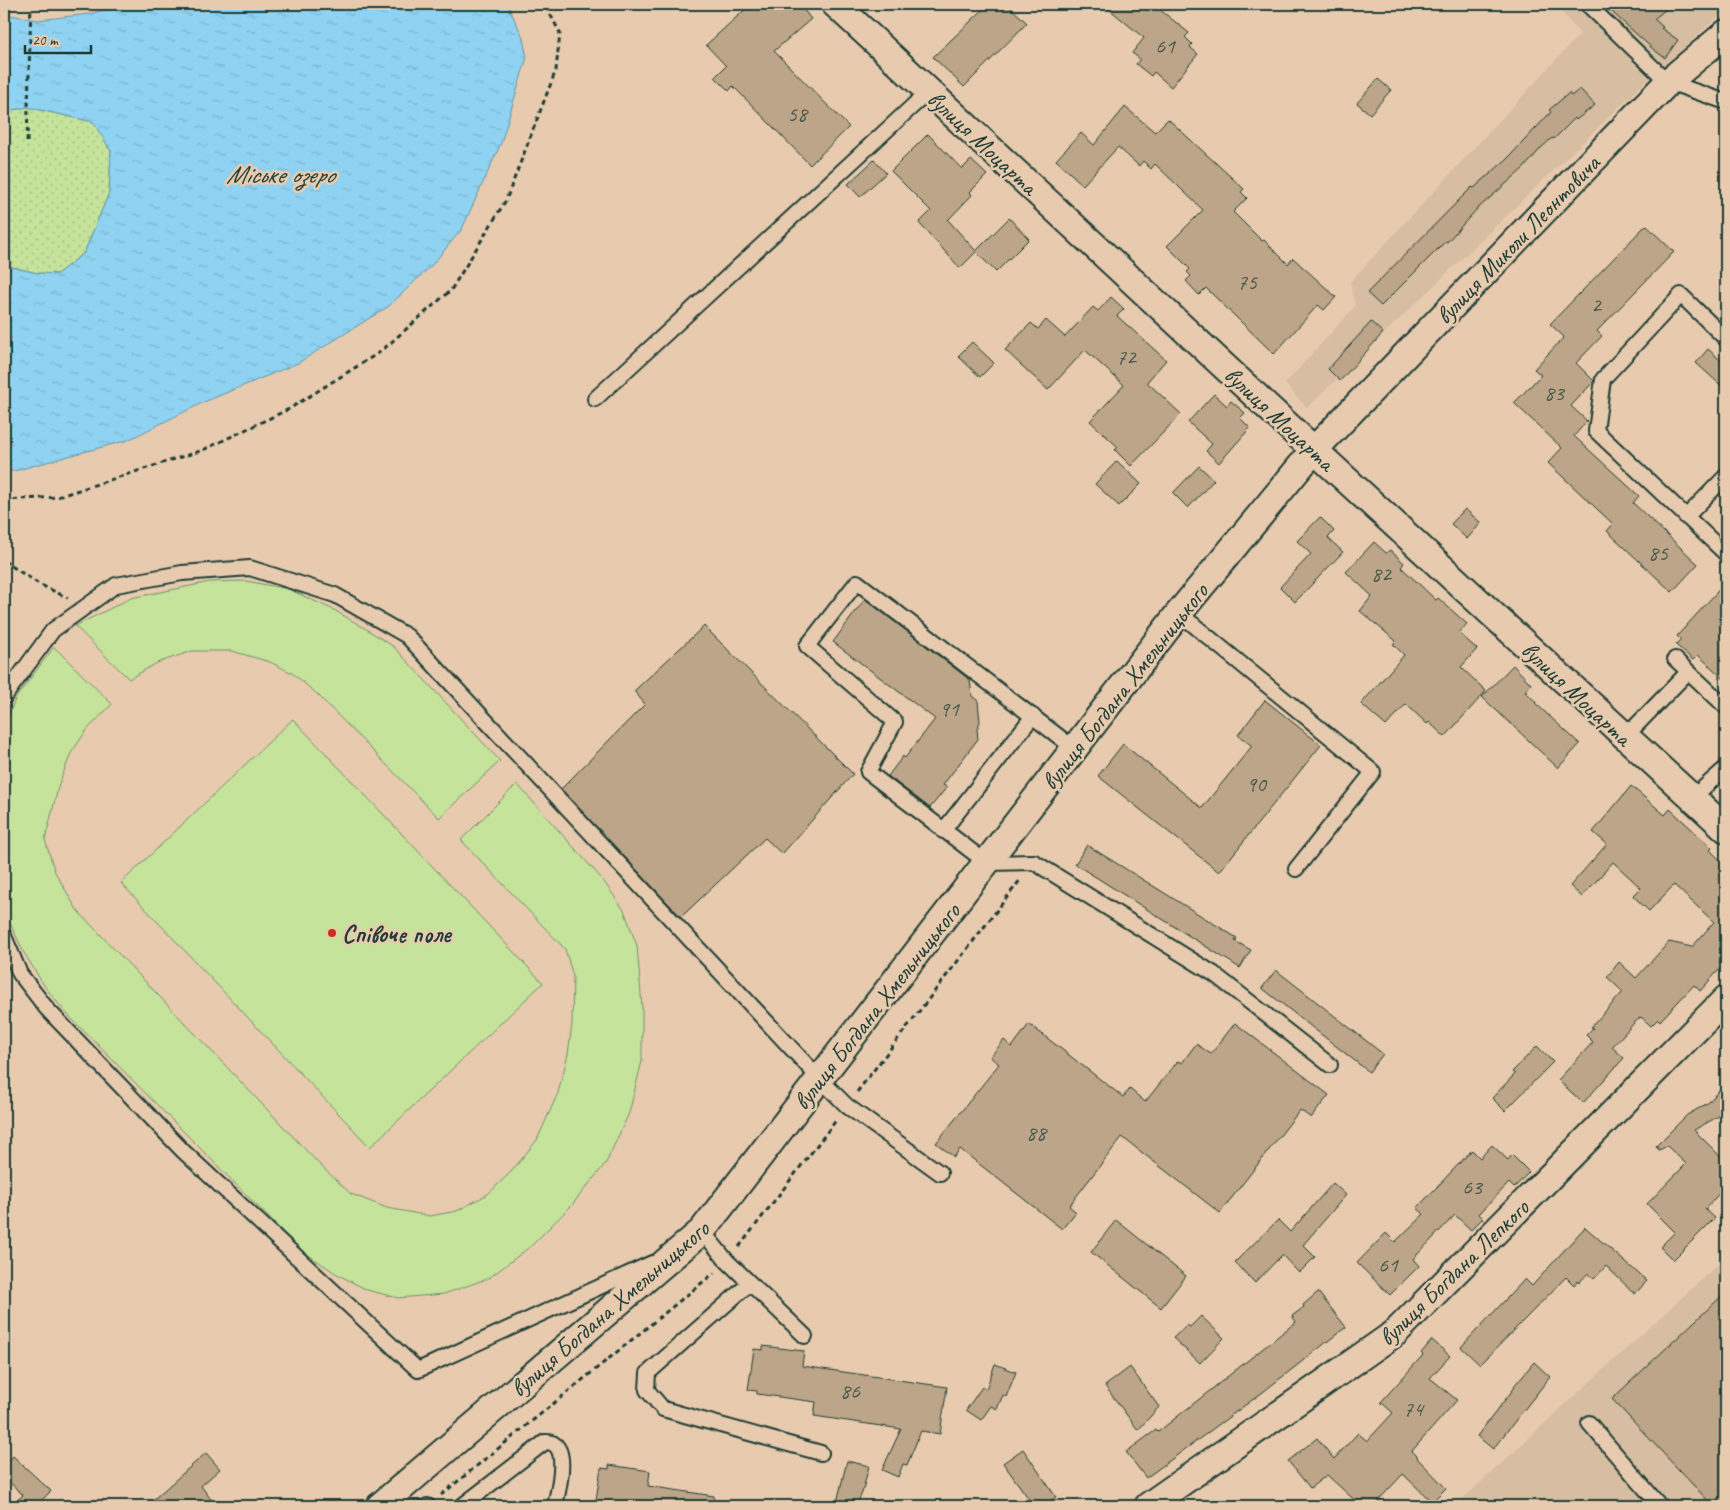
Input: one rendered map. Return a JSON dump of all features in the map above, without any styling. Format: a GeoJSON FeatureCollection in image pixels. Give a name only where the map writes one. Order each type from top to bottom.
{"type":"FeatureCollection","features":[{"type":"Feature","properties":{"kind":"street","name":"вулиця Моцарта"},"geometry":{"type":"LineString","coordinates":[[835,4],[1314,450],[1726,829]]}},
{"type":"Feature","properties":{"kind":"street","name":"вулиця Миколи Леонтовича"},"geometry":{"type":"LineString","coordinates":[[1314,450],[1668,82],[1726,33]]}},
{"type":"Feature","properties":{"kind":"street","name":"вулиця Богдана Хмельницького"},"geometry":{"type":"LineString","coordinates":[[380,1506],[702,1231],[1179,613],[1314,450]]}},
{"type":"Feature","properties":{"kind":"street","name":"вулиця Богдана Лепкого"},"geometry":{"type":"LineString","coordinates":[[1148,1506],[1395,1333],[1726,1000]]}},
{"type":"Feature","properties":{"kind":"lane"},"geometry":{"type":"LineString","coordinates":[[1587,4],[1668,82],[1726,102]]}},
{"type":"Feature","properties":{"kind":"lane"},"geometry":{"type":"LineString","coordinates":[[595,399],[929,91]]}},
{"type":"Feature","properties":{"kind":"lane"},"geometry":{"type":"LineString","coordinates":[[1726,339],[1681,295],[1603,379],[1596,430],[1726,554]]}},
{"type":"Feature","properties":{"kind":"lane"},"geometry":{"type":"LineString","coordinates":[[1686,517],[1726,476]]}},
{"type":"Feature","properties":{"kind":"lane"},"geometry":{"type":"LineString","coordinates":[[4,697],[53,630],[116,585],[182,573],[250,568],[335,595],[407,636],[819,1078],[847,1106],[940,1173]]}},
{"type":"Feature","properties":{"kind":"lane"},"geometry":{"type":"LineString","coordinates":[[1075,749],[857,582],[807,646],[895,722],[868,772],[987,863],[1034,862],[1214,974],[1330,1065]]}},
{"type":"Feature","properties":{"kind":"lane"},"geometry":{"type":"LineString","coordinates":[[1179,613],[1372,772],[1296,869]]}},
{"type":"Feature","properties":{"kind":"lane"},"geometry":{"type":"LineString","coordinates":[[1675,659],[1726,707]]}},
{"type":"Feature","properties":{"kind":"lane"},"geometry":{"type":"LineString","coordinates":[[1625,737],[1688,672]]}},
{"type":"Feature","properties":{"kind":"lane"},"geometry":{"type":"LineString","coordinates":[[942,830],[1033,716]]}},
{"type":"Feature","properties":{"kind":"lane"},"geometry":{"type":"LineString","coordinates":[[1692,798],[1726,768]]}},
{"type":"Feature","properties":{"kind":"lane"},"geometry":{"type":"LineString","coordinates":[[4,936],[20,974],[47,1009],[183,1151],[418,1370],[682,1249]]}},
{"type":"Feature","properties":{"kind":"lane"},"geometry":{"type":"LineString","coordinates":[[702,1231],[727,1262],[805,1336]]}},
{"type":"Feature","properties":{"kind":"lane"},"geometry":{"type":"LineString","coordinates":[[750,1283],[648,1373],[647,1390],[663,1409],[821,1453]]}},
{"type":"Feature","properties":{"kind":"lane"},"geometry":{"type":"LineString","coordinates":[[1589,1423],[1660,1506]]}},
{"type":"Feature","properties":{"kind":"lane"},"geometry":{"type":"LineString","coordinates":[[462,1506],[545,1442],[551,1441],[556,1444],[561,1460],[559,1488],[555,1506]]}},
{"type":"Feature","properties":{"kind":"path"},"geometry":{"type":"LineString","coordinates":[[27,142],[31,4]]}},
{"type":"Feature","properties":{"kind":"path"},"geometry":{"type":"LineString","coordinates":[[4,500],[57,497],[203,450],[289,409],[380,352],[451,290],[506,200],[556,70],[560,33],[545,4]]}},
{"type":"Feature","properties":{"kind":"path"},"geometry":{"type":"LineString","coordinates":[[4,561],[39,584],[86,607]]}},
{"type":"Feature","properties":{"kind":"shaded area"},"geometry":{"type":"Polygon","coordinates":[[[1555,4],[1726,4],[1726,10],[1642,85],[1307,408],[1285,384],[1355,306],[1350,282],[1580,34],[1555,4]]]}},
{"type":"Feature","properties":{"kind":"shaded area"},"geometry":{"type":"Polygon","coordinates":[[[1726,1257],[1726,1506],[1455,1506],[1726,1257]]]}},
{"type":"Feature","properties":{"kind":"green space"},"geometry":{"type":"Polygon","coordinates":[[[27,107],[94,122],[111,151],[109,193],[84,253],[57,274],[37,273],[4,265],[4,112],[27,107]]]}},
{"type":"Feature","properties":{"kind":"green space"},"geometry":{"type":"Polygon","coordinates":[[[246,581],[288,589],[334,610],[394,647],[500,761],[439,818],[316,693],[292,673],[270,662],[232,651],[192,651],[157,663],[129,679],[75,626],[131,598],[210,582],[246,581]]]}},
{"type":"Feature","properties":{"kind":"green space"},"geometry":{"type":"Polygon","coordinates":[[[54,647],[112,704],[86,731],[71,753],[59,784],[45,840],[55,872],[77,910],[321,1166],[351,1194],[387,1208],[430,1216],[457,1211],[488,1194],[511,1172],[537,1140],[558,1093],[568,1054],[572,1024],[573,976],[565,949],[461,840],[517,784],[602,879],[624,910],[637,946],[642,1007],[642,1061],[629,1113],[606,1163],[571,1206],[531,1246],[489,1278],[444,1294],[398,1298],[367,1290],[337,1274],[301,1250],[66,1013],[45,987],[23,951],[4,910],[4,729],[15,699],[54,647]]]}},
{"type":"Feature","properties":{"kind":"green space","name":"Співоче поле"},"geometry":{"type":"Polygon","coordinates":[[[293,719],[543,983],[370,1147],[121,883],[293,719]]]}},
{"type":"Feature","properties":{"kind":"water","name":"Міське озеро"},"geometry":{"type":"Polygon","coordinates":[[[127,4],[507,4],[522,35],[527,57],[501,143],[462,229],[432,265],[389,306],[298,363],[204,402],[128,440],[14,471],[4,471],[4,265],[37,273],[57,274],[84,253],[109,193],[111,151],[93,122],[27,107],[4,112],[4,14],[38,20],[89,14],[127,4]]]}},
{"type":"Feature","properties":{"kind":"building"},"geometry":{"type":"Polygon","coordinates":[[[751,4],[799,4],[811,19],[774,51],[849,127],[810,165],[733,86],[729,91],[715,77],[726,66],[706,45],[751,4]]]}},
{"type":"Feature","properties":{"kind":"building"},"geometry":{"type":"Polygon","coordinates":[[[989,4],[1007,4],[1027,23],[964,87],[933,57],[989,4]]]}},
{"type":"Feature","properties":{"kind":"building"},"geometry":{"type":"Polygon","coordinates":[[[1103,4],[1153,4],[1189,33],[1185,37],[1192,44],[1190,47],[1198,54],[1171,87],[1154,72],[1151,76],[1136,64],[1140,59],[1132,53],[1144,38],[1103,4]]]}},
{"type":"Feature","properties":{"kind":"building"},"geometry":{"type":"Polygon","coordinates":[[[1603,4],[1672,4],[1654,19],[1663,27],[1661,28],[1678,40],[1665,58],[1603,4]]]}},
{"type":"Feature","properties":{"kind":"building"},"geometry":{"type":"Polygon","coordinates":[[[1378,79],[1391,90],[1370,114],[1357,103],[1378,79]]]}},
{"type":"Feature","properties":{"kind":"building"},"geometry":{"type":"Polygon","coordinates":[[[1580,89],[1595,105],[1576,120],[1575,118],[1554,139],[1552,138],[1541,148],[1524,168],[1476,210],[1447,242],[1381,306],[1367,293],[1472,187],[1474,188],[1508,158],[1551,112],[1549,110],[1569,93],[1571,96],[1580,89]]]}},
{"type":"Feature","properties":{"kind":"building"},"geometry":{"type":"Polygon","coordinates":[[[1125,107],[1155,132],[1168,119],[1244,189],[1241,192],[1247,198],[1233,212],[1288,264],[1293,258],[1336,297],[1324,310],[1318,305],[1274,354],[1206,288],[1199,295],[1186,281],[1191,276],[1187,272],[1190,269],[1167,246],[1203,210],[1155,164],[1151,169],[1143,161],[1139,166],[1118,147],[1083,185],[1056,160],[1081,133],[1094,145],[1125,107]]]}},
{"type":"Feature","properties":{"kind":"building"},"geometry":{"type":"Polygon","coordinates":[[[928,134],[962,169],[971,160],[987,175],[970,192],[972,195],[948,220],[976,251],[1009,218],[1029,239],[996,272],[976,252],[960,268],[919,223],[931,211],[891,171],[928,134]]]}},
{"type":"Feature","properties":{"kind":"building"},"geometry":{"type":"Polygon","coordinates":[[[874,160],[886,173],[860,197],[848,184],[874,160]]]}},
{"type":"Feature","properties":{"kind":"building"},"geometry":{"type":"Polygon","coordinates":[[[1646,225],[1674,252],[1597,331],[1602,336],[1576,363],[1594,381],[1571,406],[1587,421],[1574,436],[1639,496],[1633,503],[1698,564],[1672,592],[1607,531],[1613,524],[1548,463],[1562,448],[1514,403],[1541,375],[1534,369],[1564,337],[1550,324],[1646,225]]]}},
{"type":"Feature","properties":{"kind":"building"},"geometry":{"type":"Polygon","coordinates":[[[1111,297],[1124,309],[1117,316],[1166,360],[1147,382],[1181,414],[1131,466],[1115,450],[1118,447],[1090,421],[1124,385],[1085,350],[1048,390],[1005,350],[1031,323],[1038,329],[1046,320],[1065,337],[1093,307],[1098,311],[1111,297]]]}},
{"type":"Feature","properties":{"kind":"building"},"geometry":{"type":"Polygon","coordinates":[[[1371,322],[1383,333],[1340,381],[1328,369],[1371,322]]]}},
{"type":"Feature","properties":{"kind":"building"},"geometry":{"type":"Polygon","coordinates":[[[972,342],[994,363],[980,377],[958,356],[972,342]]]}},
{"type":"Feature","properties":{"kind":"building"},"geometry":{"type":"Polygon","coordinates":[[[1708,349],[1726,365],[1726,390],[1696,363],[1708,349]]]}},
{"type":"Feature","properties":{"kind":"building"},"geometry":{"type":"Polygon","coordinates":[[[1214,394],[1227,406],[1231,401],[1245,413],[1240,418],[1250,428],[1219,463],[1206,451],[1212,444],[1188,422],[1214,394]]]}},
{"type":"Feature","properties":{"kind":"building"},"geometry":{"type":"Polygon","coordinates":[[[1117,461],[1141,484],[1119,506],[1095,484],[1117,461]]]}},
{"type":"Feature","properties":{"kind":"building"},"geometry":{"type":"Polygon","coordinates":[[[1199,466],[1214,480],[1188,508],[1173,493],[1199,466]]]}},
{"type":"Feature","properties":{"kind":"building"},"geometry":{"type":"Polygon","coordinates":[[[1465,509],[1481,523],[1467,539],[1451,524],[1465,509]]]}},
{"type":"Feature","properties":{"kind":"building"},"geometry":{"type":"Polygon","coordinates":[[[1320,517],[1334,531],[1328,538],[1343,552],[1295,602],[1280,587],[1311,554],[1297,541],[1320,517]]]}},
{"type":"Feature","properties":{"kind":"building"},"geometry":{"type":"Polygon","coordinates":[[[1374,542],[1386,553],[1390,550],[1404,563],[1401,567],[1436,600],[1438,598],[1467,624],[1459,633],[1477,649],[1461,667],[1486,691],[1445,737],[1429,722],[1427,724],[1406,704],[1386,726],[1361,704],[1404,655],[1393,644],[1396,641],[1360,611],[1372,596],[1346,572],[1374,542]]]}},
{"type":"Feature","properties":{"kind":"building"},"geometry":{"type":"Polygon","coordinates":[[[1726,582],[1726,681],[1698,655],[1693,660],[1676,645],[1681,640],[1677,636],[1726,582]]]}},
{"type":"Feature","properties":{"kind":"building"},"geometry":{"type":"Polygon","coordinates":[[[865,599],[970,680],[972,696],[978,701],[980,722],[977,729],[978,739],[943,785],[947,787],[930,808],[888,776],[903,756],[905,758],[935,719],[833,642],[865,599]]]}},
{"type":"Feature","properties":{"kind":"building"},"geometry":{"type":"Polygon","coordinates":[[[704,626],[853,774],[782,854],[765,838],[681,917],[561,789],[645,704],[634,691],[704,626]]]}},
{"type":"Feature","properties":{"kind":"building"},"geometry":{"type":"Polygon","coordinates":[[[1513,665],[1531,684],[1525,691],[1535,703],[1580,744],[1558,768],[1482,697],[1513,665]]]}},
{"type":"Feature","properties":{"kind":"building"},"geometry":{"type":"Polygon","coordinates":[[[1265,700],[1321,745],[1219,872],[1098,776],[1123,744],[1202,808],[1252,746],[1238,735],[1265,700]]]}},
{"type":"Feature","properties":{"kind":"building"},"geometry":{"type":"Polygon","coordinates":[[[1631,786],[1665,815],[1670,809],[1712,848],[1710,850],[1726,866],[1726,962],[1700,991],[1694,985],[1660,1021],[1658,1019],[1651,1026],[1641,1017],[1635,1022],[1612,1047],[1624,1058],[1583,1103],[1558,1080],[1593,1042],[1586,1035],[1623,992],[1607,977],[1619,962],[1636,978],[1669,942],[1692,947],[1714,922],[1674,885],[1649,911],[1633,896],[1641,888],[1613,862],[1582,897],[1570,886],[1607,844],[1593,832],[1631,786]]]}},
{"type":"Feature","properties":{"kind":"building"},"geometry":{"type":"Polygon","coordinates":[[[1087,845],[1237,938],[1235,941],[1251,950],[1240,968],[1075,864],[1087,845]]]}},
{"type":"Feature","properties":{"kind":"building"},"geometry":{"type":"Polygon","coordinates":[[[1276,970],[1383,1054],[1369,1072],[1262,988],[1276,970]]]}},
{"type":"Feature","properties":{"kind":"building"},"geometry":{"type":"Polygon","coordinates":[[[1235,1023],[1329,1095],[1311,1118],[1300,1110],[1220,1213],[1122,1137],[1069,1206],[1076,1212],[1062,1229],[960,1149],[954,1157],[936,1143],[999,1064],[990,1057],[1004,1040],[1012,1047],[1029,1024],[1123,1097],[1130,1089],[1145,1102],[1178,1061],[1182,1063],[1196,1044],[1211,1054],[1235,1023]]]}},
{"type":"Feature","properties":{"kind":"building"},"geometry":{"type":"Polygon","coordinates":[[[1537,1046],[1553,1062],[1505,1111],[1492,1098],[1515,1074],[1512,1072],[1537,1046]]]}},
{"type":"Feature","properties":{"kind":"building"},"geometry":{"type":"Polygon","coordinates":[[[1726,1082],[1726,1112],[1694,1130],[1726,1162],[1726,1186],[1705,1209],[1715,1218],[1673,1260],[1660,1247],[1675,1232],[1647,1204],[1686,1164],[1667,1146],[1659,1150],[1656,1146],[1687,1115],[1708,1103],[1726,1082]]]}},
{"type":"Feature","properties":{"kind":"building"},"geometry":{"type":"Polygon","coordinates":[[[1492,1145],[1508,1160],[1512,1155],[1529,1172],[1514,1188],[1509,1183],[1479,1214],[1483,1218],[1471,1230],[1455,1215],[1413,1259],[1419,1266],[1390,1295],[1357,1263],[1386,1233],[1395,1242],[1424,1214],[1417,1208],[1472,1150],[1480,1158],[1492,1145]]]}},
{"type":"Feature","properties":{"kind":"building"},"geometry":{"type":"Polygon","coordinates":[[[1333,1183],[1346,1195],[1303,1245],[1315,1257],[1299,1273],[1282,1255],[1255,1283],[1235,1262],[1278,1220],[1290,1232],[1333,1183]]]}},
{"type":"Feature","properties":{"kind":"building"},"geometry":{"type":"Polygon","coordinates":[[[1116,1220],[1186,1276],[1161,1308],[1091,1252],[1116,1220]]]}},
{"type":"Feature","properties":{"kind":"building"},"geometry":{"type":"Polygon","coordinates":[[[1585,1227],[1647,1281],[1635,1294],[1606,1266],[1594,1279],[1588,1273],[1579,1283],[1577,1281],[1574,1285],[1566,1277],[1480,1365],[1461,1347],[1525,1279],[1532,1286],[1585,1227]]]}},
{"type":"Feature","properties":{"kind":"building"},"geometry":{"type":"Polygon","coordinates":[[[1318,1292],[1346,1327],[1263,1392],[1146,1478],[1126,1452],[1156,1430],[1158,1432],[1296,1322],[1292,1316],[1304,1307],[1303,1305],[1318,1292]]]}},
{"type":"Feature","properties":{"kind":"building"},"geometry":{"type":"Polygon","coordinates":[[[1726,1292],[1726,1506],[1713,1506],[1612,1399],[1726,1292]]]}},
{"type":"Feature","properties":{"kind":"building"},"geometry":{"type":"Polygon","coordinates":[[[1201,1316],[1224,1338],[1200,1363],[1173,1338],[1187,1325],[1190,1327],[1201,1316]]]}},
{"type":"Feature","properties":{"kind":"building"},"geometry":{"type":"Polygon","coordinates":[[[1432,1340],[1450,1356],[1430,1378],[1457,1400],[1412,1451],[1446,1488],[1432,1502],[1403,1474],[1373,1506],[1361,1506],[1327,1475],[1310,1488],[1288,1461],[1317,1438],[1334,1459],[1358,1433],[1367,1441],[1393,1413],[1381,1402],[1423,1355],[1421,1353],[1432,1340]]]}},
{"type":"Feature","properties":{"kind":"building"},"geometry":{"type":"Polygon","coordinates":[[[763,1346],[804,1351],[802,1366],[947,1387],[940,1434],[921,1431],[907,1465],[903,1464],[898,1477],[882,1470],[901,1429],[814,1416],[816,1402],[757,1394],[757,1391],[748,1390],[754,1349],[763,1350],[763,1346]]]}},
{"type":"Feature","properties":{"kind":"building"},"geometry":{"type":"Polygon","coordinates":[[[1534,1362],[1550,1377],[1493,1449],[1477,1436],[1534,1362]]]}},
{"type":"Feature","properties":{"kind":"building"},"geometry":{"type":"Polygon","coordinates":[[[995,1364],[1016,1372],[1006,1397],[1003,1395],[997,1409],[991,1406],[981,1420],[966,1410],[982,1387],[986,1389],[995,1364]]]}},
{"type":"Feature","properties":{"kind":"building"},"geometry":{"type":"Polygon","coordinates":[[[1130,1367],[1159,1407],[1138,1430],[1105,1386],[1130,1367]]]}},
{"type":"Feature","properties":{"kind":"building"},"geometry":{"type":"Polygon","coordinates":[[[1023,1449],[1056,1497],[1042,1506],[1034,1506],[1003,1463],[1023,1449]]]}},
{"type":"Feature","properties":{"kind":"building"},"geometry":{"type":"Polygon","coordinates":[[[206,1453],[220,1469],[201,1486],[216,1506],[146,1506],[206,1453]]]}},
{"type":"Feature","properties":{"kind":"building"},"geometry":{"type":"Polygon","coordinates":[[[13,1456],[51,1491],[36,1506],[11,1506],[23,1495],[4,1477],[4,1467],[13,1456]]]}},
{"type":"Feature","properties":{"kind":"building"},"geometry":{"type":"Polygon","coordinates":[[[847,1461],[869,1466],[862,1493],[856,1506],[836,1506],[847,1461]]]}},
{"type":"Feature","properties":{"kind":"building"},"geometry":{"type":"Polygon","coordinates":[[[609,1465],[650,1471],[648,1486],[714,1496],[714,1506],[595,1506],[601,1468],[609,1469],[609,1465]]]}},
{"type":"Feature","properties":{"kind":"place","name":"Співоче поле"},"geometry":{"type":"Point","coordinates":[332,933]}}]}
